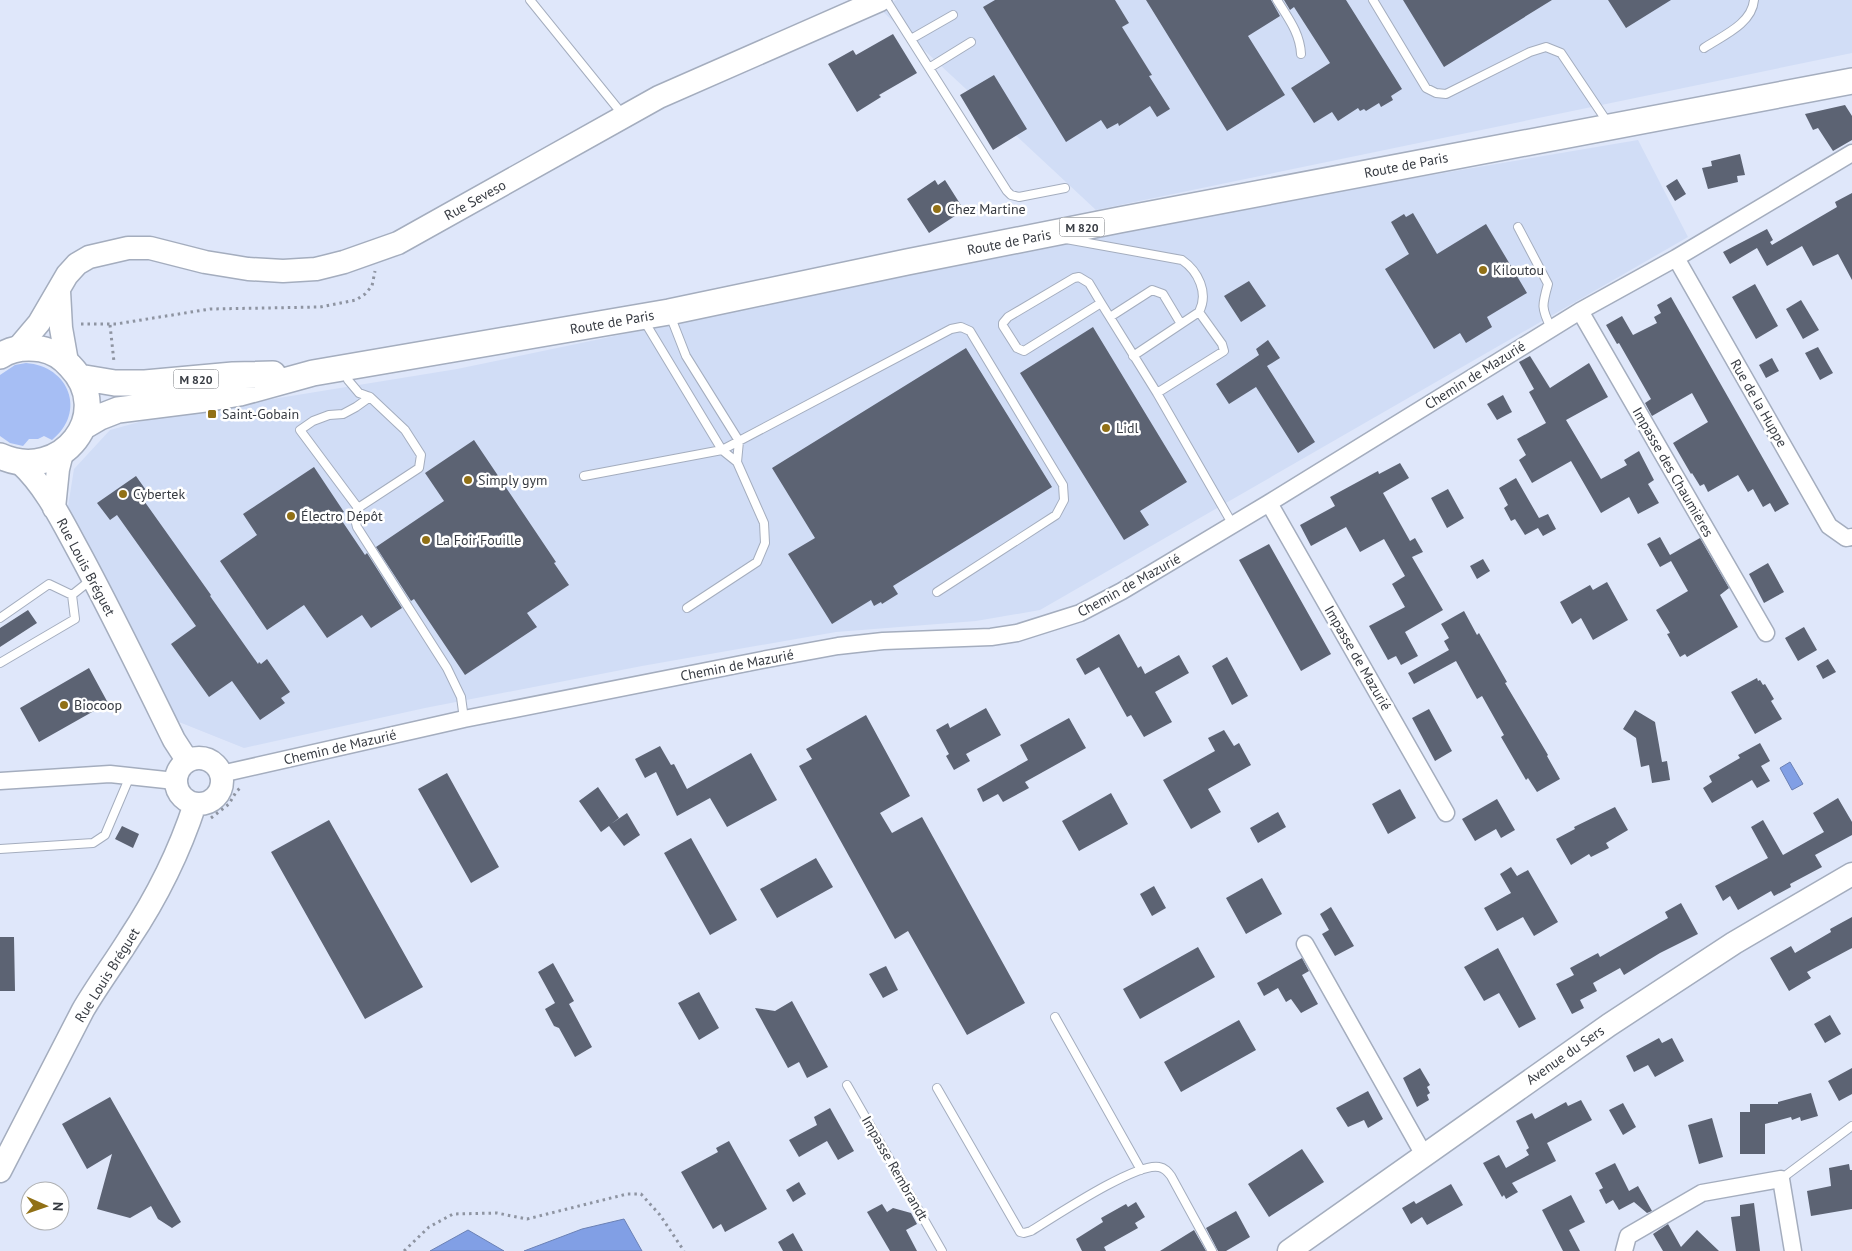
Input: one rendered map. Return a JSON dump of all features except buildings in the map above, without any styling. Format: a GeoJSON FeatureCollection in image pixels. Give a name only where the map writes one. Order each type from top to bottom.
{"type":"FeatureCollection","features":[{"type":"Feature","properties":{"kind":"main road","name":"Route de Paris"},"geometry":{"type":"LineString","coordinates":[[83,427],[100,417],[118,410],[240,393],[313,373],[669,312],[1044,235],[1852,81]]}},
{"type":"Feature","properties":{"kind":"main road"},"geometry":{"type":"LineString","coordinates":[[8,352],[30,348],[44,349],[56,354],[73,370],[84,389],[86,402],[86,415],[83,427],[78,437],[62,453],[42,462],[10,460]]}},
{"type":"Feature","properties":{"kind":"main road","name":"Route de Paris"},"geometry":{"type":"LineString","coordinates":[[73,370],[115,383],[145,383],[233,375],[313,373]]}},
{"type":"Feature","properties":{"kind":"street","name":"Rue Seveso"},"geometry":{"type":"LineString","coordinates":[[8,352],[39,323],[67,275],[77,264],[90,257],[128,248],[150,248],[205,262],[248,269],[284,271],[316,269],[369,254],[398,243],[668,93],[880,0]]}},
{"type":"Feature","properties":{"kind":"street","name":"Chemin de Mazurié"},"geometry":{"type":"LineString","coordinates":[[221,774],[464,719],[838,646],[884,641],[991,637],[1017,634],[1080,613],[1122,591],[1233,525],[1551,328],[1676,258],[1852,153]]}},
{"type":"Feature","properties":{"kind":"street","name":"Rue de la Huppe"},"geometry":{"type":"LineString","coordinates":[[1676,258],[1829,526],[1846,538],[1852,537]]}},
{"type":"Feature","properties":{"kind":"street"},"geometry":{"type":"LineString","coordinates":[[59,291],[61,328],[73,370]]}},
{"type":"Feature","properties":{"kind":"street","name":"Impasse des Chaumières"},"geometry":{"type":"LineString","coordinates":[[1580,311],[1766,633]]}},
{"type":"Feature","properties":{"kind":"street","name":"Rue Louis Bréguet"},"geometry":{"type":"LineString","coordinates":[[54,508],[58,469],[62,453]]}},
{"type":"Feature","properties":{"kind":"street","name":"Rue Louis Bréguet"},"geometry":{"type":"LineString","coordinates":[[10,460],[33,475],[54,508],[93,578],[174,740],[187,760]]}},
{"type":"Feature","properties":{"kind":"street","name":"Impasse de Mazurié"},"geometry":{"type":"LineString","coordinates":[[1269,503],[1446,813]]}},
{"type":"Feature","properties":{"kind":"street"},"geometry":{"type":"LineString","coordinates":[[200,757],[207,759],[218,768],[221,774],[222,782],[216,797],[210,802],[195,804],[187,801],[180,796],[176,789],[175,780],[177,773],[187,760],[200,757]]}},
{"type":"Feature","properties":{"kind":"street"},"geometry":{"type":"LineString","coordinates":[[0,781],[110,774],[175,780]]}},
{"type":"Feature","properties":{"kind":"street","name":"Rue Louis Bréguet"},"geometry":{"type":"LineString","coordinates":[[0,1171],[94,990],[134,932],[167,875],[178,852],[195,804]]}},
{"type":"Feature","properties":{"kind":"street","name":"Avenue du Sers"},"geometry":{"type":"LineString","coordinates":[[1289,1251],[1609,1025],[1711,958],[1852,874]]}},
{"type":"Feature","properties":{"kind":"street"},"geometry":{"type":"LineString","coordinates":[[1305,944],[1424,1155]]}},
{"type":"Feature","properties":{"kind":"street"},"geometry":{"type":"LineString","coordinates":[[1624,1251],[1628,1236],[1702,1193],[1781,1179],[1793,1251]]}},
{"type":"Feature","properties":{"kind":"street"},"geometry":{"type":"LineString","coordinates":[[1304,1251],[1307,1243],[1323,1227]]}},
{"type":"Feature","properties":{"kind":"lane"},"geometry":{"type":"LineString","coordinates":[[530,0],[582,66],[625,116]]}},
{"type":"Feature","properties":{"kind":"lane"},"geometry":{"type":"LineString","coordinates":[[886,0],[1007,191],[1012,195],[1020,197],[1065,188]]}},
{"type":"Feature","properties":{"kind":"lane"},"geometry":{"type":"LineString","coordinates":[[1277,0],[1295,29],[1300,42],[1300,54]]}},
{"type":"Feature","properties":{"kind":"lane"},"geometry":{"type":"LineString","coordinates":[[1373,0],[1426,88],[1436,93],[1446,94],[1530,52],[1546,46],[1561,53],[1610,127]]}},
{"type":"Feature","properties":{"kind":"lane"},"geometry":{"type":"LineString","coordinates":[[1704,48],[1743,21],[1748,16],[1754,0]]}},
{"type":"Feature","properties":{"kind":"lane"},"geometry":{"type":"LineString","coordinates":[[911,39],[953,15]]}},
{"type":"Feature","properties":{"kind":"lane"},"geometry":{"type":"LineString","coordinates":[[929,68],[971,42]]}},
{"type":"Feature","properties":{"kind":"lane"},"geometry":{"type":"LineString","coordinates":[[1518,227],[1548,284],[1542,303],[1544,316],[1551,328]]}},
{"type":"Feature","properties":{"kind":"lane"},"geometry":{"type":"LineString","coordinates":[[1044,235],[1095,246],[1182,260],[1193,270],[1203,293],[1203,305],[1199,312],[1133,356]]}},
{"type":"Feature","properties":{"kind":"lane"},"geometry":{"type":"LineString","coordinates":[[1101,303],[1024,351],[1018,348],[1003,326],[1003,323],[1008,318],[1074,278],[1079,277],[1089,283],[1157,393],[1233,525]]}},
{"type":"Feature","properties":{"kind":"lane"},"geometry":{"type":"LineString","coordinates":[[1110,317],[1152,290],[1163,294],[1181,324]]}},
{"type":"Feature","properties":{"kind":"lane"},"geometry":{"type":"LineString","coordinates":[[669,312],[686,356],[739,441],[736,462]]}},
{"type":"Feature","properties":{"kind":"lane"},"geometry":{"type":"LineString","coordinates":[[1157,393],[1224,351],[1222,344],[1199,312]]}},
{"type":"Feature","properties":{"kind":"lane"},"geometry":{"type":"LineString","coordinates":[[642,317],[722,450],[736,462],[764,523],[765,543],[757,562],[687,608]]}},
{"type":"Feature","properties":{"kind":"lane"},"geometry":{"type":"LineString","coordinates":[[584,476],[722,450],[951,329],[961,327],[970,331],[1063,485],[1064,500],[1056,515],[937,592]]}},
{"type":"Feature","properties":{"kind":"lane"},"geometry":{"type":"LineString","coordinates":[[345,368],[348,380],[359,393],[370,397],[405,430],[421,456],[419,468],[358,508],[354,515],[357,527],[447,668],[461,697],[464,719]]}},
{"type":"Feature","properties":{"kind":"lane"},"geometry":{"type":"LineString","coordinates":[[358,508],[300,430],[313,421],[329,415],[343,414],[370,397]]}},
{"type":"Feature","properties":{"kind":"lane"},"geometry":{"type":"LineString","coordinates":[[72,595],[93,578]]}},
{"type":"Feature","properties":{"kind":"lane"},"geometry":{"type":"LineString","coordinates":[[0,618],[50,584],[72,595]]}},
{"type":"Feature","properties":{"kind":"lane"},"geometry":{"type":"LineString","coordinates":[[0,663],[75,619],[72,595]]}},
{"type":"Feature","properties":{"kind":"lane"},"geometry":{"type":"LineString","coordinates":[[0,849],[93,843],[105,835],[130,776]]}},
{"type":"Feature","properties":{"kind":"lane"},"geometry":{"type":"LineString","coordinates":[[1055,1017],[1141,1170]]}},
{"type":"Feature","properties":{"kind":"lane","name":"Impasse Rembrandt"},"geometry":{"type":"LineString","coordinates":[[847,1085],[942,1251]]}},
{"type":"Feature","properties":{"kind":"lane"},"geometry":{"type":"LineString","coordinates":[[937,1088],[1016,1227],[1024,1234],[1127,1174],[1159,1167],[1166,1170],[1171,1176],[1212,1251]]}},
{"type":"Feature","properties":{"kind":"lane"},"geometry":{"type":"LineString","coordinates":[[1781,1179],[1852,1126]]}},
{"type":"Feature","properties":{"kind":"path"},"geometry":{"type":"LineString","coordinates":[[61,328],[71,324],[116,324],[210,310],[320,306],[356,300],[372,286],[375,275],[374,264],[369,254]]}},
{"type":"Feature","properties":{"kind":"path"},"geometry":{"type":"LineString","coordinates":[[404,1251],[429,1227],[453,1214],[497,1213],[527,1219],[627,1194],[640,1194],[660,1215],[684,1251]]}},
{"type":"Feature","properties":{"kind":"shaded area"},"geometry":{"type":"Polygon","coordinates":[[[896,0],[1852,0],[1852,53],[1096,210],[879,8],[896,0]]]}},
{"type":"Feature","properties":{"kind":"shaded area"},"geometry":{"type":"Polygon","coordinates":[[[1638,140],[1688,237],[1040,610],[976,621],[836,632],[642,666],[425,708],[244,748],[179,722],[67,513],[74,469],[110,430],[150,419],[457,369],[930,270],[1331,192],[1638,140]]]}},
{"type":"Feature","properties":{"kind":"shaded area"},"geometry":{"type":"Polygon","coordinates":[[[26,363],[41,366],[53,372],[62,381],[68,392],[70,404],[69,417],[63,429],[52,440],[44,436],[38,439],[29,439],[23,446],[10,443],[0,436],[0,375],[15,365],[26,363]]]}},
{"type":"Feature","properties":{"kind":"shaded area"},"geometry":{"type":"Polygon","coordinates":[[[1790,762],[1803,784],[1792,790],[1780,768],[1790,762]]]}},
{"type":"Feature","properties":{"kind":"shaded area"},"geometry":{"type":"Polygon","coordinates":[[[624,1219],[642,1251],[524,1251],[582,1229],[624,1219]]]}},
{"type":"Feature","properties":{"kind":"shaded area"},"geometry":{"type":"Polygon","coordinates":[[[468,1230],[504,1251],[430,1251],[468,1230]]]}},
{"type":"Feature","properties":{"kind":"place","name":"Chez Martine"},"geometry":{"type":"Point","coordinates":[937,209]}},
{"type":"Feature","properties":{"kind":"place","name":"Kiloutou"},"geometry":{"type":"Point","coordinates":[1483,270]}},
{"type":"Feature","properties":{"kind":"place","name":"Saint-Gobain"},"geometry":{"type":"Point","coordinates":[212,414]}},
{"type":"Feature","properties":{"kind":"place","name":"Lidl"},"geometry":{"type":"Point","coordinates":[1106,428]}},
{"type":"Feature","properties":{"kind":"place","name":"Simply gym"},"geometry":{"type":"Point","coordinates":[468,480]}},
{"type":"Feature","properties":{"kind":"place","name":"Cybertek"},"geometry":{"type":"Point","coordinates":[123,494]}},
{"type":"Feature","properties":{"kind":"place","name":"Électro Dépôt"},"geometry":{"type":"Point","coordinates":[291,516]}},
{"type":"Feature","properties":{"kind":"place","name":"La Foir'Fouille"},"geometry":{"type":"Point","coordinates":[426,540]}},
{"type":"Feature","properties":{"kind":"place","name":"Biocoop"},"geometry":{"type":"Point","coordinates":[64,705]}}]}
